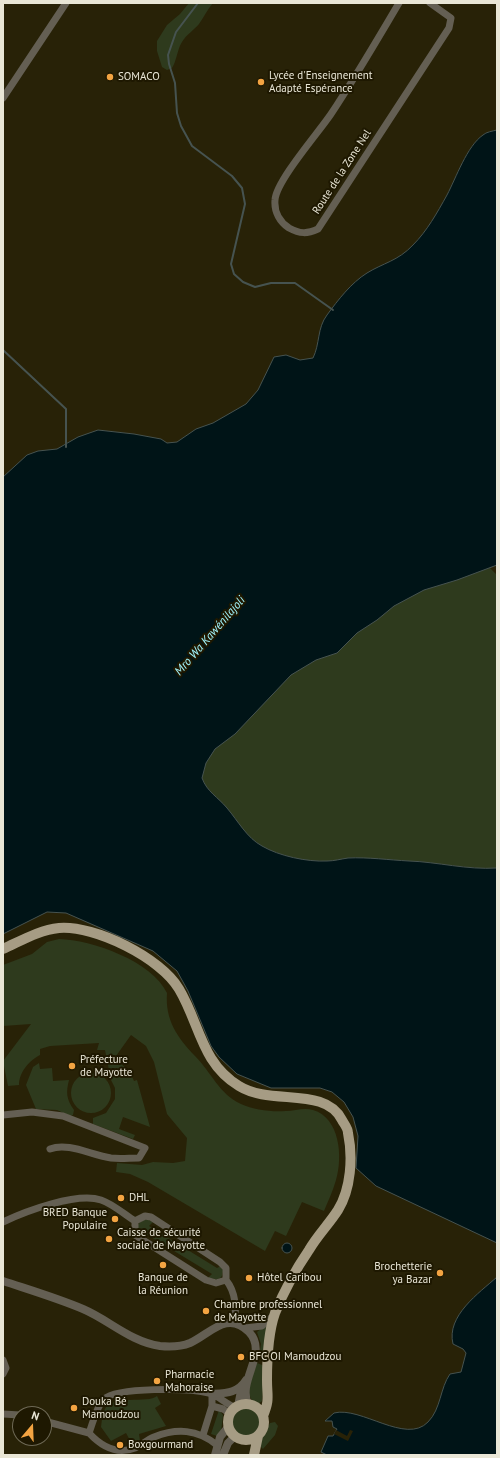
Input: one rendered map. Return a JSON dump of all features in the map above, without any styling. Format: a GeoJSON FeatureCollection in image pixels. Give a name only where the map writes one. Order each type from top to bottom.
{"type":"FeatureCollection","features":[{"type":"Feature","properties":{"kind":"main road"},"geometry":{"type":"LineString","coordinates":[[3,949],[47,930],[70,928],[98,934],[139,953],[163,969],[179,989],[204,1048],[212,1061],[224,1075],[239,1086],[254,1094],[322,1101],[333,1108],[348,1130],[350,1144],[349,1176],[346,1188],[338,1209],[316,1239],[292,1279],[275,1313],[268,1362],[269,1400],[260,1412]]}},
{"type":"Feature","properties":{"kind":"main road"},"geometry":{"type":"LineString","coordinates":[[268,1362],[292,1279]]}},
{"type":"Feature","properties":{"kind":"main road"},"geometry":{"type":"LineString","coordinates":[[251,1455],[229,1426],[238,1408],[260,1412]]}},
{"type":"Feature","properties":{"kind":"main road"},"geometry":{"type":"LineString","coordinates":[[239,1438],[251,1440],[258,1436],[264,1428],[260,1412]]}},
{"type":"Feature","properties":{"kind":"main road"},"geometry":{"type":"LineString","coordinates":[[254,1455],[258,1436]]}},
{"type":"Feature","properties":{"kind":"street"},"geometry":{"type":"LineString","coordinates":[[3,98],[66,3]]}},
{"type":"Feature","properties":{"kind":"street","name":"Route de la Zone Nel"},"geometry":{"type":"LineString","coordinates":[[399,3],[330,116],[299,157],[279,189],[275,200],[278,218],[284,224],[301,233],[309,233],[318,229],[449,28],[451,18],[430,3]]}},
{"type":"Feature","properties":{"kind":"street"},"geometry":{"type":"LineString","coordinates":[[3,1115],[32,1112],[63,1116],[145,1148],[139,1158],[93,1154],[58,1146],[50,1149]]}},
{"type":"Feature","properties":{"kind":"street"},"geometry":{"type":"LineString","coordinates":[[3,1222],[45,1207],[81,1198],[102,1200],[135,1221]]}},
{"type":"Feature","properties":{"kind":"street"},"geometry":{"type":"LineString","coordinates":[[135,1221],[145,1216],[151,1217],[220,1262],[226,1268],[226,1280],[234,1293],[236,1317],[234,1323]]}},
{"type":"Feature","properties":{"kind":"street"},"geometry":{"type":"LineString","coordinates":[[135,1221],[135,1235],[137,1237],[206,1280],[216,1283],[226,1280]]}},
{"type":"Feature","properties":{"kind":"street"},"geometry":{"type":"LineString","coordinates":[[3,1280],[84,1309],[132,1337],[151,1344],[182,1346],[199,1338],[221,1324],[234,1323],[245,1328],[254,1338],[256,1347],[254,1360],[242,1386],[238,1408]]}},
{"type":"Feature","properties":{"kind":"street"},"geometry":{"type":"LineString","coordinates":[[245,1328],[262,1326],[275,1313]]}},
{"type":"Feature","properties":{"kind":"street"},"geometry":{"type":"LineString","coordinates":[[3,1360],[6,1368],[3,1374]]}},
{"type":"Feature","properties":{"kind":"street"},"geometry":{"type":"LineString","coordinates":[[238,1408],[245,1395],[247,1378]]}},
{"type":"Feature","properties":{"kind":"street"},"geometry":{"type":"LineString","coordinates":[[89,1433],[103,1400],[110,1395],[158,1389],[191,1390],[212,1394],[229,1393],[242,1386]]}},
{"type":"Feature","properties":{"kind":"street"},"geometry":{"type":"LineString","coordinates":[[212,1394],[238,1408]]}},
{"type":"Feature","properties":{"kind":"street"},"geometry":{"type":"LineString","coordinates":[[203,1435],[212,1406],[212,1394]]}},
{"type":"Feature","properties":{"kind":"street"},"geometry":{"type":"LineString","coordinates":[[212,1406],[223,1409],[238,1408]]}},
{"type":"Feature","properties":{"kind":"street"},"geometry":{"type":"LineString","coordinates":[[52,1423],[89,1433],[102,1445],[122,1451],[134,1448],[169,1432],[186,1431],[203,1435],[217,1445]]}},
{"type":"Feature","properties":{"kind":"street"},"geometry":{"type":"LineString","coordinates":[[215,1455],[217,1445],[222,1434],[229,1426]]}},
{"type":"Feature","properties":{"kind":"street"},"geometry":{"type":"LineString","coordinates":[[223,1455],[228,1443],[239,1438]]}},
{"type":"Feature","properties":{"kind":"green space"},"geometry":{"type":"Polygon","coordinates":[[[189,3],[213,3],[199,24],[184,39],[180,45],[172,68],[167,70],[162,67],[157,51],[157,41],[167,25],[180,14],[189,3]]]}},
{"type":"Feature","properties":{"kind":"green space"},"geometry":{"type":"Polygon","coordinates":[[[497,565],[490,568],[497,575],[497,868],[477,868],[411,861],[497,899],[497,912],[116,840],[198,664],[497,565]]]}},
{"type":"Feature","properties":{"kind":"green space"},"geometry":{"type":"Polygon","coordinates":[[[59,939],[88,943],[104,948],[120,954],[148,971],[167,993],[170,1020],[178,1035],[221,1089],[233,1100],[251,1108],[269,1111],[310,1109],[322,1114],[329,1121],[337,1139],[339,1160],[335,1184],[324,1211],[302,1202],[286,1236],[275,1231],[265,1251],[148,1182],[130,1174],[116,1172],[117,1163],[142,1165],[153,1162],[173,1163],[185,1161],[187,1138],[167,1114],[154,1062],[146,1046],[131,1035],[116,1056],[116,1059],[130,1072],[134,1081],[137,1080],[150,1127],[123,1117],[119,1129],[135,1135],[133,1139],[93,1124],[93,1118],[106,1113],[115,1099],[115,1088],[111,1080],[105,1050],[97,1050],[99,1043],[50,1046],[40,1049],[40,1055],[32,1060],[23,1071],[19,1080],[19,1085],[8,1086],[3,1061],[31,1024],[3,1026],[3,965],[32,954],[47,942],[59,939]]]}},
{"type":"Feature","properties":{"kind":"green space"},"geometry":{"type":"Polygon","coordinates":[[[39,1063],[40,1069],[52,1068],[53,1081],[69,1080],[67,1095],[74,1110],[73,1115],[70,1116],[57,1110],[36,1109],[26,1085],[33,1067],[39,1063]]]}},
{"type":"Feature","properties":{"kind":"green space"},"geometry":{"type":"Polygon","coordinates":[[[95,1073],[102,1076],[108,1082],[111,1093],[110,1101],[102,1110],[95,1113],[87,1113],[80,1110],[72,1101],[71,1089],[74,1082],[83,1074],[95,1073]]]}},
{"type":"Feature","properties":{"kind":"green space"},"geometry":{"type":"Polygon","coordinates":[[[147,1219],[153,1222],[149,1226],[217,1268],[221,1266],[223,1268],[223,1272],[221,1277],[219,1279],[208,1278],[212,1274],[146,1234],[143,1239],[136,1234],[138,1224],[147,1219]]]}},
{"type":"Feature","properties":{"kind":"green space"},"geometry":{"type":"Polygon","coordinates":[[[268,1323],[265,1357],[259,1356],[261,1344],[257,1332],[268,1323]]]}},
{"type":"Feature","properties":{"kind":"green space"},"geometry":{"type":"Polygon","coordinates":[[[257,1363],[265,1366],[262,1401],[258,1404],[253,1401],[249,1391],[257,1363]]]}},
{"type":"Feature","properties":{"kind":"green space"},"geometry":{"type":"Polygon","coordinates":[[[157,1396],[161,1404],[155,1408],[166,1426],[139,1434],[140,1441],[132,1444],[126,1433],[111,1441],[101,1427],[103,1413],[109,1404],[122,1400],[146,1399],[157,1396]]]}},
{"type":"Feature","properties":{"kind":"green space"},"geometry":{"type":"Polygon","coordinates":[[[246,1408],[256,1412],[260,1422],[256,1432],[246,1436],[236,1432],[232,1422],[236,1412],[246,1408]]]}},
{"type":"Feature","properties":{"kind":"green space"},"geometry":{"type":"Polygon","coordinates":[[[219,1410],[223,1415],[221,1432],[217,1436],[211,1434],[219,1410]]]}},
{"type":"Feature","properties":{"kind":"green space"},"geometry":{"type":"Polygon","coordinates":[[[275,1422],[278,1426],[275,1435],[263,1449],[261,1447],[261,1440],[270,1423],[275,1422]]]}},
{"type":"Feature","properties":{"kind":"water"},"geometry":{"type":"Polygon","coordinates":[[[497,130],[497,565],[457,580],[424,590],[394,606],[377,620],[357,633],[337,653],[316,660],[291,675],[235,734],[215,749],[206,763],[202,778],[210,791],[227,808],[252,839],[269,850],[277,853],[302,859],[319,861],[363,858],[475,868],[497,868],[497,1243],[376,1186],[356,1168],[358,1136],[353,1117],[344,1102],[332,1092],[320,1088],[271,1088],[237,1074],[219,1057],[211,1046],[188,991],[177,971],[153,951],[66,913],[47,912],[3,934],[3,477],[27,455],[38,451],[57,449],[78,437],[98,430],[161,439],[167,443],[177,442],[196,429],[213,423],[246,404],[258,390],[274,357],[286,355],[300,360],[313,358],[324,320],[340,298],[361,277],[402,255],[413,245],[423,234],[436,215],[462,163],[477,140],[484,134],[497,130]]]}},
{"type":"Feature","properties":{"kind":"water"},"geometry":{"type":"Polygon","coordinates":[[[285,1243],[289,1243],[291,1244],[291,1252],[285,1253],[282,1250],[282,1246],[285,1243]]]}},
{"type":"Feature","properties":{"kind":"water"},"geometry":{"type":"Polygon","coordinates":[[[497,1277],[497,1455],[327,1455],[321,1452],[328,1436],[333,1436],[337,1429],[333,1427],[332,1421],[325,1421],[334,1413],[345,1412],[408,1429],[419,1428],[428,1422],[436,1411],[444,1386],[450,1374],[461,1372],[466,1353],[463,1349],[453,1344],[452,1334],[454,1324],[459,1315],[473,1298],[497,1277]]]}},
{"type":"Feature","properties":{"kind":"pier"},"geometry":{"type":"Polygon","coordinates":[[[336,1430],[347,1436],[350,1430],[353,1431],[348,1441],[334,1434],[336,1430]]]}},
{"type":"Feature","properties":{"kind":"waterway","name":"Mro Wa Kawénilajoli"},"geometry":{"type":"LineString","coordinates":[[198,3],[176,32],[168,55],[169,64],[175,83],[177,113],[181,126],[192,146],[232,176],[242,188],[245,204],[231,264],[234,274],[243,282],[255,287],[271,283],[295,283],[333,310]]}},
{"type":"Feature","properties":{"kind":"waterway"},"geometry":{"type":"LineString","coordinates":[[3,350],[66,409],[66,447]]}},
{"type":"Feature","properties":{"kind":"place","name":"SOMACO"},"geometry":{"type":"Point","coordinates":[110,77]}},
{"type":"Feature","properties":{"kind":"place","name":"Lycée d'Enseignement Adapté Espérance"},"geometry":{"type":"Point","coordinates":[261,82]}},
{"type":"Feature","properties":{"kind":"place","name":"Préfecture de Mayotte"},"geometry":{"type":"Point","coordinates":[72,1066]}},
{"type":"Feature","properties":{"kind":"place","name":"DHL"},"geometry":{"type":"Point","coordinates":[121,1198]}},
{"type":"Feature","properties":{"kind":"place","name":"BRED Banque Populaire"},"geometry":{"type":"Point","coordinates":[115,1219]}},
{"type":"Feature","properties":{"kind":"place","name":"Caisse de sécurité sociale de Mayotte"},"geometry":{"type":"Point","coordinates":[109,1239]}},
{"type":"Feature","properties":{"kind":"place","name":"Banque de la Réunion"},"geometry":{"type":"Point","coordinates":[163,1265]}},
{"type":"Feature","properties":{"kind":"place","name":"Brochetterie ya Bazar"},"geometry":{"type":"Point","coordinates":[440,1273]}},
{"type":"Feature","properties":{"kind":"place","name":"Hôtel Caribou"},"geometry":{"type":"Point","coordinates":[249,1278]}},
{"type":"Feature","properties":{"kind":"place","name":"Chambre professionnel de Mayotte"},"geometry":{"type":"Point","coordinates":[206,1311]}},
{"type":"Feature","properties":{"kind":"place","name":"BFC OI Mamoudzou"},"geometry":{"type":"Point","coordinates":[241,1357]}},
{"type":"Feature","properties":{"kind":"place","name":"Pharmacie Mahoraise"},"geometry":{"type":"Point","coordinates":[157,1381]}},
{"type":"Feature","properties":{"kind":"place","name":"Douka Bé Mamoudzou"},"geometry":{"type":"Point","coordinates":[74,1408]}},
{"type":"Feature","properties":{"kind":"place","name":"Boxgourmand"},"geometry":{"type":"Point","coordinates":[120,1445]}}]}
